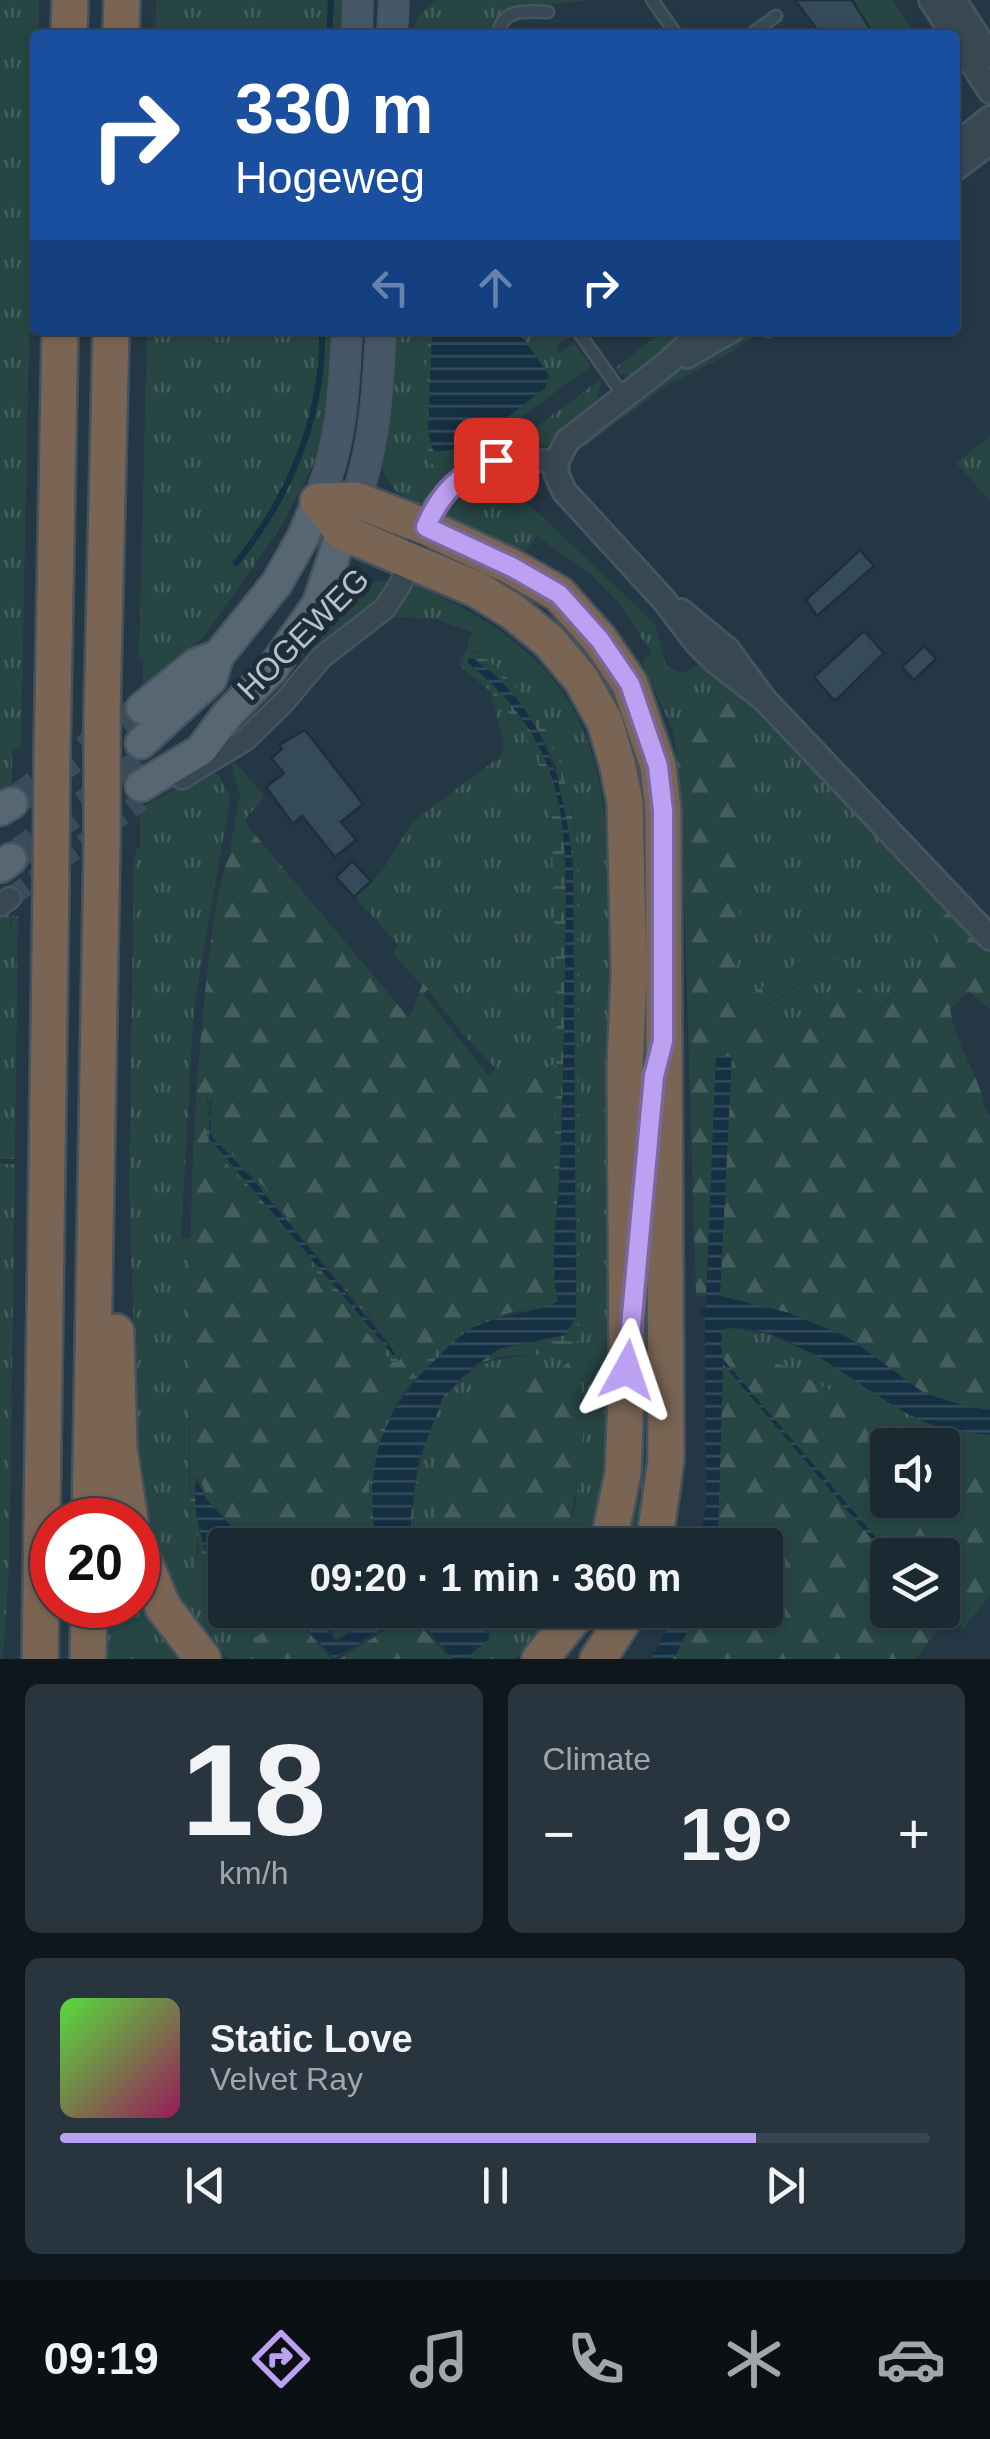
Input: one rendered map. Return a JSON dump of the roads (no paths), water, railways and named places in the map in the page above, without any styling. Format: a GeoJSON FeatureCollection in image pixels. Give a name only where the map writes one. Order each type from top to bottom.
{"type":"FeatureCollection","features":[{"type":"Feature","properties":{"kind":"highway"},"geometry":{"type":"LineString","coordinates":[[69,30],[70,0]]}},
{"type":"Feature","properties":{"kind":"highway"},"geometry":{"type":"LineString","coordinates":[[121,30],[122,0]]}},
{"type":"Feature","properties":{"kind":"highway"},"geometry":{"type":"LineString","coordinates":[[40,1659],[60,335]]}},
{"type":"Feature","properties":{"kind":"highway"},"geometry":{"type":"LineString","coordinates":[[90,1498],[111,335]]}},
{"type":"Feature","properties":{"kind":"highway"},"geometry":{"type":"LineString","coordinates":[[318,501],[349,516],[412,560],[476,589],[512,611],[549,642],[581,679],[604,722],[617,763],[625,802],[630,973],[625,1068],[627,1370],[623,1473],[612,1528]]}},
{"type":"Feature","properties":{"kind":"highway"},"geometry":{"type":"LineString","coordinates":[[349,516],[426,527],[559,594],[600,640],[630,684],[658,766],[663,811],[666,1460],[656,1528]]}},
{"type":"Feature","properties":{"kind":"highway"},"geometry":{"type":"LineString","coordinates":[[97,1068],[114,1152],[117,1408],[127,1498]]}},
{"type":"Feature","properties":{"kind":"highway"},"geometry":{"type":"LineString","coordinates":[[20,1659],[44,1326]]}},
{"type":"Feature","properties":{"kind":"highway"},"geometry":{"type":"LineString","coordinates":[[160,1598],[203,1659]]}},
{"type":"Feature","properties":{"kind":"highway"},"geometry":{"type":"LineString","coordinates":[[88,1659],[89,1628]]}},
{"type":"Feature","properties":{"kind":"highway"},"geometry":{"type":"LineString","coordinates":[[540,1659],[565,1628]]}},
{"type":"Feature","properties":{"kind":"highway"},"geometry":{"type":"LineString","coordinates":[[598,1659],[618,1628]]}},
{"type":"Feature","properties":{"kind":"main road"},"geometry":{"type":"LineString","coordinates":[[357,30],[358,0]]}},
{"type":"Feature","properties":{"kind":"main road"},"geometry":{"type":"LineString","coordinates":[[392,30],[394,0]]}},
{"type":"Feature","properties":{"kind":"main road"},"geometry":{"type":"LineString","coordinates":[[318,501],[333,465],[340,430],[347,335]]}},
{"type":"Feature","properties":{"kind":"main road"},"geometry":{"type":"LineString","coordinates":[[349,516],[374,419],[381,335]]}},
{"type":"Feature","properties":{"kind":"main road","name":"HOGEWEG"},"geometry":{"type":"LineString","coordinates":[[141,773],[212,679],[218,656],[277,583],[318,501]]}},
{"type":"Feature","properties":{"kind":"main road","name":"HOGEWEG"},"geometry":{"type":"LineString","coordinates":[[141,773],[196,727],[227,716],[272,668],[318,604],[349,516]]}},
{"type":"Feature","properties":{"kind":"main road"},"geometry":{"type":"LineString","coordinates":[[142,708],[196,664],[218,656]]}},
{"type":"Feature","properties":{"kind":"street"},"geometry":{"type":"LineString","coordinates":[[931,0],[950,30]]}},
{"type":"Feature","properties":{"kind":"street"},"geometry":{"type":"LineString","coordinates":[[954,0],[990,56]]}},
{"type":"Feature","properties":{"kind":"street"},"geometry":{"type":"LineString","coordinates":[[960,45],[990,91]]}},
{"type":"Feature","properties":{"kind":"street"},"geometry":{"type":"LineString","coordinates":[[960,142],[990,118]]}},
{"type":"Feature","properties":{"kind":"street"},"geometry":{"type":"LineString","coordinates":[[960,165],[990,142]]}},
{"type":"Feature","properties":{"kind":"street"},"geometry":{"type":"LineString","coordinates":[[698,335],[666,365],[566,441],[557,461],[559,482],[716,662],[764,699],[990,938]]}},
{"type":"Feature","properties":{"kind":"street"},"geometry":{"type":"LineString","coordinates":[[666,365],[724,335]]}},
{"type":"Feature","properties":{"kind":"street","name":"HOGEWEG"},"geometry":{"type":"LineString","coordinates":[[141,773],[246,740],[322,657],[385,608],[443,494],[483,464],[502,458],[557,461]]}},
{"type":"Feature","properties":{"kind":"lane"},"geometry":{"type":"LineString","coordinates":[[652,0],[673,30]]}},
{"type":"Feature","properties":{"kind":"lane"},"geometry":{"type":"LineString","coordinates":[[499,30],[510,14],[548,12]]}},
{"type":"Feature","properties":{"kind":"lane"},"geometry":{"type":"LineString","coordinates":[[757,30],[776,16]]}},
{"type":"Feature","properties":{"kind":"lane"},"geometry":{"type":"LineString","coordinates":[[584,335],[624,396]]}},
{"type":"Feature","properties":{"kind":"lane"},"geometry":{"type":"LineString","coordinates":[[652,1094],[663,1041]]}},
{"type":"Feature","properties":{"kind":"lane"},"geometry":{"type":"LineString","coordinates":[[641,1208],[650,1113]]}},
{"type":"Feature","properties":{"kind":"lane"},"geometry":{"type":"LineString","coordinates":[[627,1370],[639,1227]]}},
{"type":"Feature","properties":{"kind":"water"},"geometry":{"type":"Polygon","coordinates":[[[432,335],[521,335],[549,375],[545,388],[507,418],[460,446],[433,451],[428,431],[432,335]]]}},
{"type":"Feature","properties":{"kind":"water"},"geometry":{"type":"Polygon","coordinates":[[[468,659],[497,677],[533,722],[556,775],[569,833],[573,863],[576,1317],[565,1335],[499,1349],[472,1368],[443,1397],[418,1463],[411,1528],[374,1528],[372,1492],[380,1445],[388,1423],[415,1381],[470,1329],[558,1301],[554,1255],[563,1069],[564,838],[547,764],[529,729],[468,659]]]}},
{"type":"Feature","properties":{"kind":"water"},"geometry":{"type":"Polygon","coordinates":[[[732,1056],[720,1296],[789,1313],[849,1338],[924,1393],[990,1410],[990,1435],[938,1427],[901,1410],[824,1361],[771,1334],[745,1328],[721,1330],[722,1358],[876,1538],[871,1538],[723,1364],[718,1528],[702,1528],[706,1508],[705,1316],[700,1315],[700,1309],[706,1308],[716,1057],[732,1056]]]}},
{"type":"Feature","properties":{"kind":"water"},"geometry":{"type":"Polygon","coordinates":[[[208,1099],[212,1137],[251,1177],[397,1356],[210,1139],[208,1099]]]}},
{"type":"Feature","properties":{"kind":"water"},"geometry":{"type":"Polygon","coordinates":[[[196,1479],[206,1499],[233,1528],[208,1528],[208,1554],[202,1537],[196,1479]]]}},
{"type":"Feature","properties":{"kind":"water"},"geometry":{"type":"Polygon","coordinates":[[[306,1628],[325,1628],[336,1641],[357,1628],[383,1628],[334,1658],[306,1628]]]}},
{"type":"Feature","properties":{"kind":"water"},"geometry":{"type":"Polygon","coordinates":[[[426,1628],[482,1628],[489,1635],[470,1655],[473,1659],[453,1659],[426,1628]]]}},
{"type":"Feature","properties":{"kind":"water"},"geometry":{"type":"Polygon","coordinates":[[[668,1628],[689,1628],[673,1659],[651,1659],[668,1628]]]}},
{"type":"Feature","properties":{"kind":"waterway"},"geometry":{"type":"LineString","coordinates":[[329,30],[331,0]]}},
{"type":"Feature","properties":{"kind":"waterway"},"geometry":{"type":"LineString","coordinates":[[236,563],[272,512],[300,454],[317,393],[322,335]]}},
{"type":"Feature","properties":{"kind":"tunnel"},"geometry":{"type":"LineString","coordinates":[[12,803],[142,708]]}},
{"type":"Feature","properties":{"kind":"tunnel"},"geometry":{"type":"LineString","coordinates":[[11,859],[141,763]]}},
{"type":"Feature","properties":{"kind":"tunnel"},"geometry":{"type":"LineString","coordinates":[[10,898],[141,801]]}}]}
